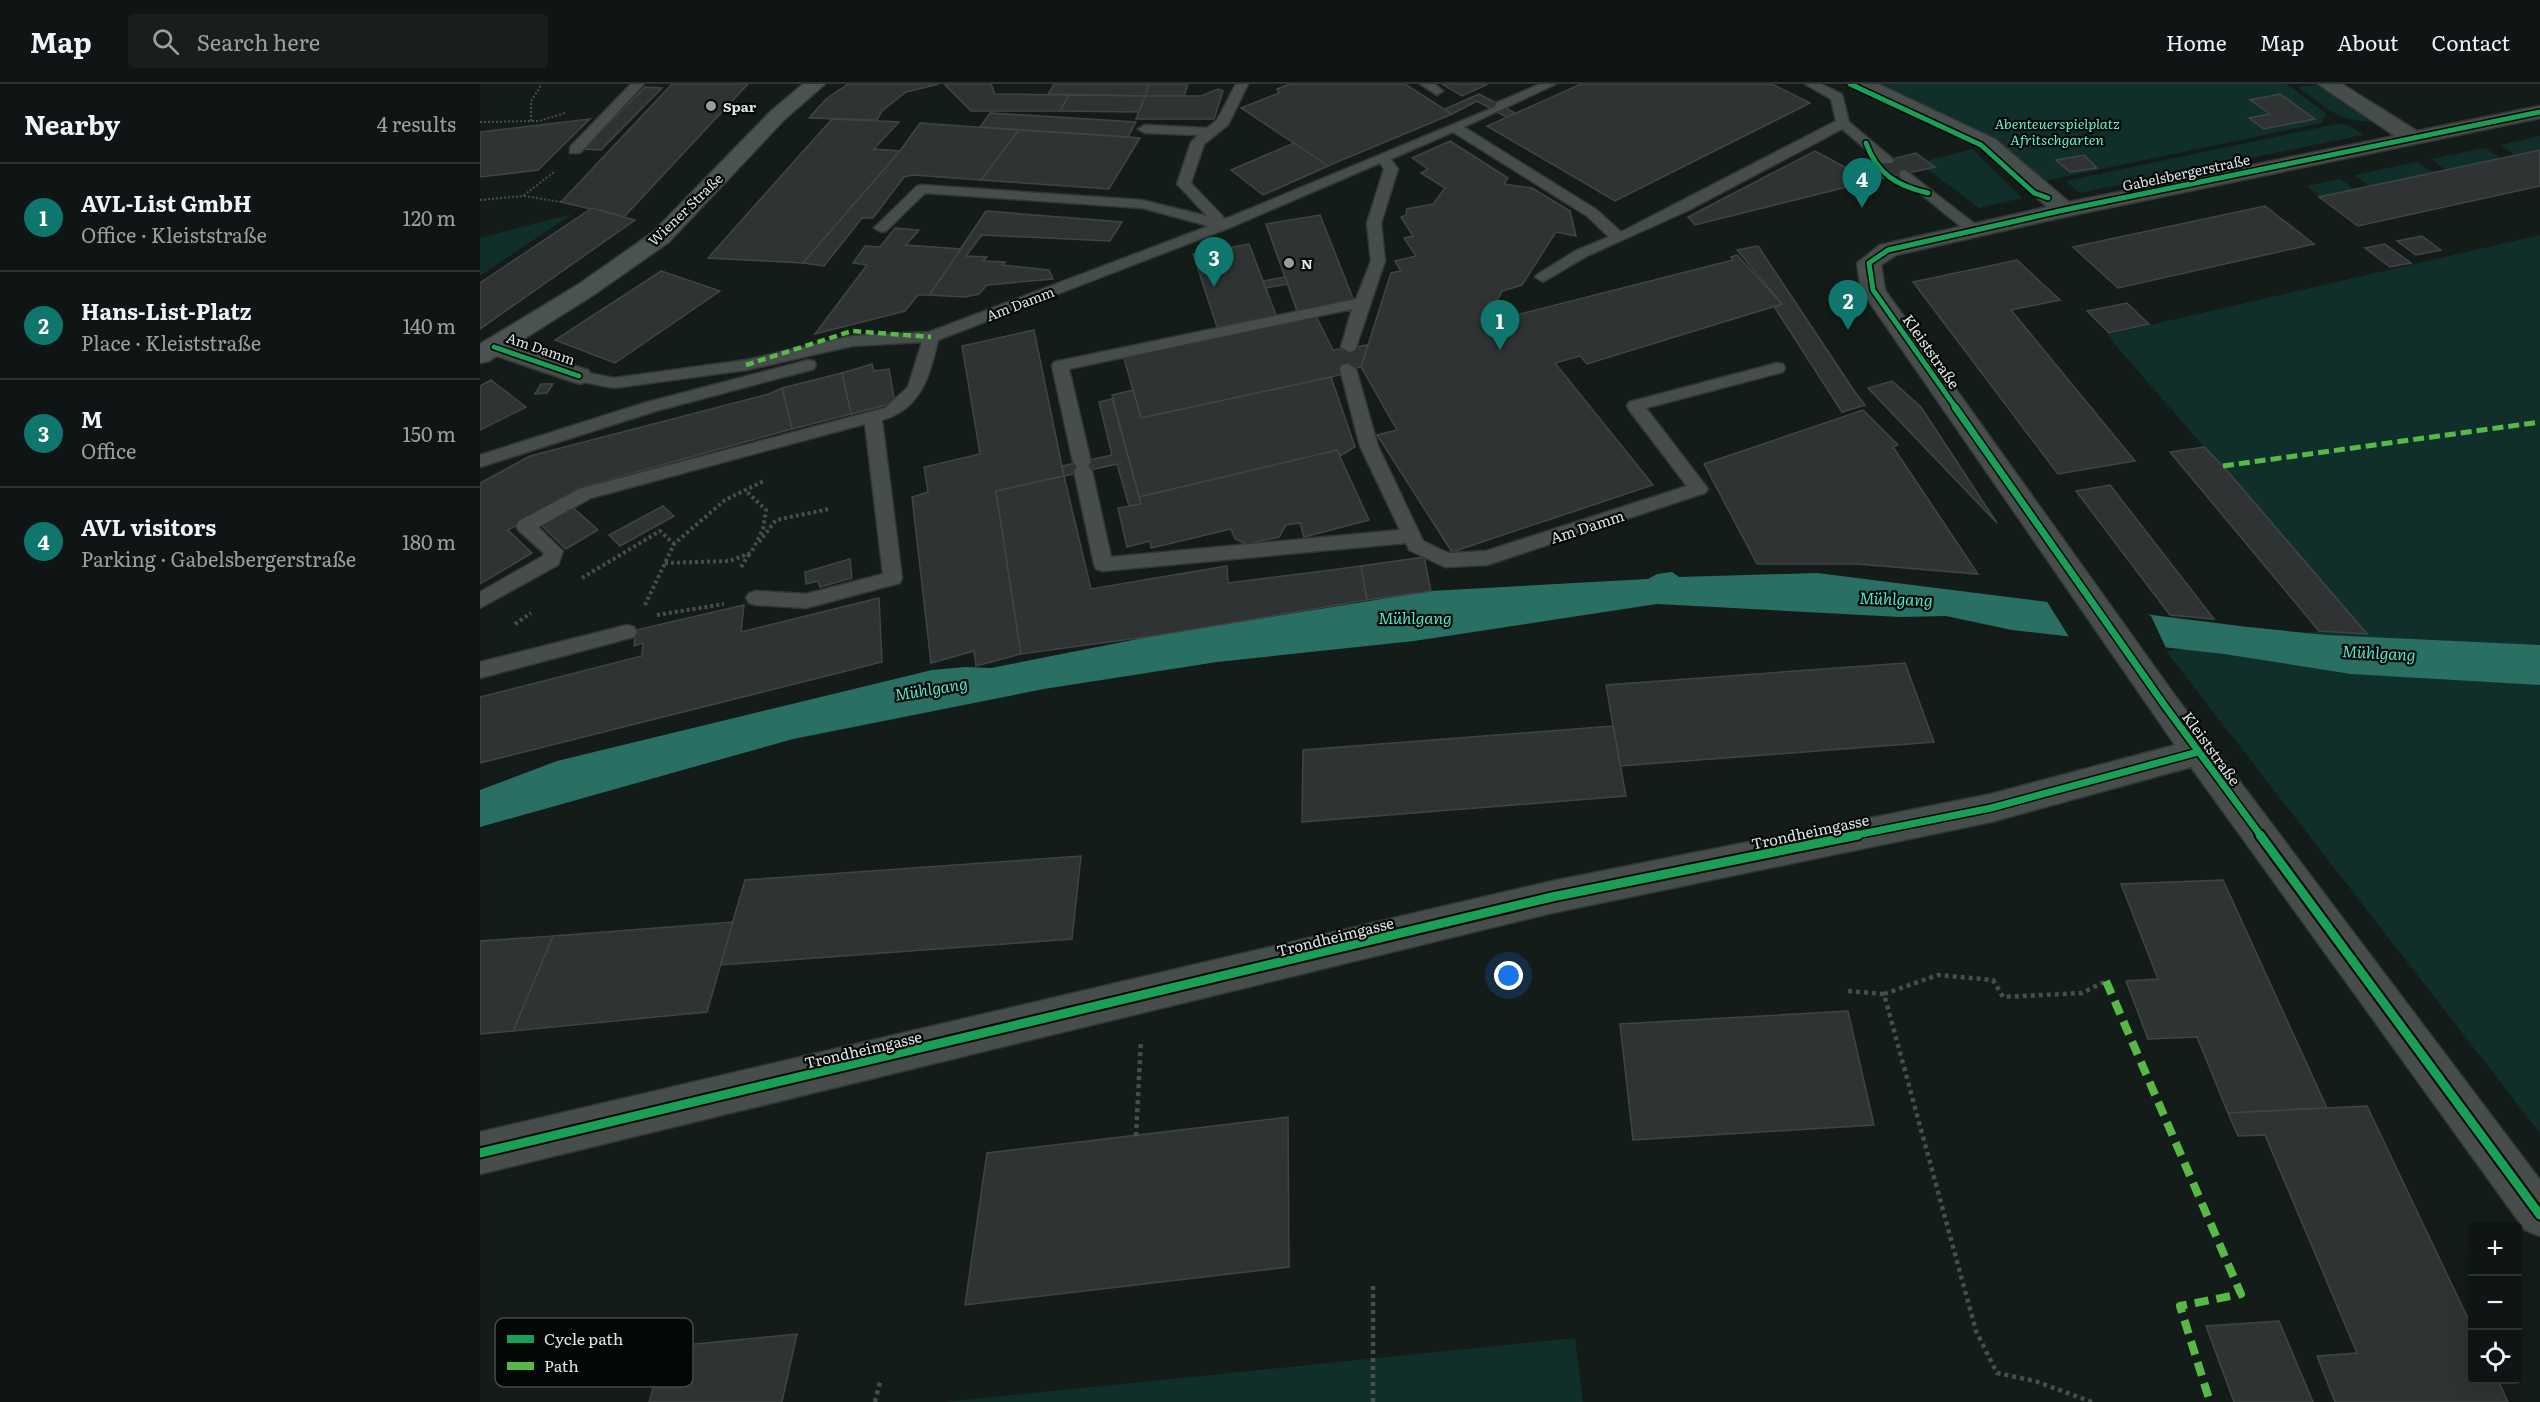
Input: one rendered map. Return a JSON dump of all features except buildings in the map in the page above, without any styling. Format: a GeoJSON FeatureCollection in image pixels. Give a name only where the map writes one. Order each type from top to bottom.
{"type":"FeatureCollection","features":[{"type":"Feature","properties":{"kind":"main road","name":"Wiener Straße"},"geometry":{"type":"LineString","coordinates":[[487,351],[587,289],[661,237],[778,115],[815,84]]}},
{"type":"Feature","properties":{"kind":"street"},"geometry":{"type":"LineString","coordinates":[[1862,84],[1988,142],[2064,210]]}},
{"type":"Feature","properties":{"kind":"street"},"geometry":{"type":"LineString","coordinates":[[2328,84],[2413,138]]}},
{"type":"Feature","properties":{"kind":"street","name":"Gabelsbergerstraße"},"geometry":{"type":"LineString","coordinates":[[1873,290],[1869,263],[1888,250],[2064,210],[2540,112]]}},
{"type":"Feature","properties":{"kind":"street","name":"Kleiststraße"},"geometry":{"type":"LineString","coordinates":[[1873,290],[2198,752],[2540,1215]]}},
{"type":"Feature","properties":{"kind":"street","name":"Am Damm"},"geometry":{"type":"LineString","coordinates":[[487,351],[579,376]]}},
{"type":"Feature","properties":{"kind":"street","name":"Trondheimgasse"},"geometry":{"type":"LineString","coordinates":[[480,1153],[1552,897],[1991,808],[2198,752]]}},
{"type":"Feature","properties":{"kind":"lane"},"geometry":{"type":"LineString","coordinates":[[575,150],[638,84]]}},
{"type":"Feature","properties":{"kind":"lane"},"geometry":{"type":"LineString","coordinates":[[1224,225],[1184,184],[1198,142],[1223,122],[1242,84]]}},
{"type":"Feature","properties":{"kind":"lane","name":"Am Damm"},"geometry":{"type":"LineString","coordinates":[[579,376],[614,383],[746,365],[852,341],[932,337],[1224,225],[1550,84]]}},
{"type":"Feature","properties":{"kind":"lane"},"geometry":{"type":"LineString","coordinates":[[1811,84],[1837,97],[1843,123],[1887,160]]}},
{"type":"Feature","properties":{"kind":"lane"},"geometry":{"type":"LineString","coordinates":[[1543,277],[1582,253],[1684,207],[1843,123]]}},
{"type":"Feature","properties":{"kind":"lane"},"geometry":{"type":"LineString","coordinates":[[1454,127],[1592,213],[1619,238]]}},
{"type":"Feature","properties":{"kind":"lane"},"geometry":{"type":"LineString","coordinates":[[1145,129],[1210,132]]}},
{"type":"Feature","properties":{"kind":"lane"},"geometry":{"type":"LineString","coordinates":[[1349,347],[1362,302],[1378,261],[1374,223],[1391,169],[1383,157]]}},
{"type":"Feature","properties":{"kind":"lane"},"geometry":{"type":"LineString","coordinates":[[1905,174],[1975,231]]}},
{"type":"Feature","properties":{"kind":"lane"},"geometry":{"type":"LineString","coordinates":[[881,228],[922,189],[1142,204],[1224,225]]}},
{"type":"Feature","properties":{"kind":"lane"},"geometry":{"type":"LineString","coordinates":[[1362,302],[1060,366],[1103,564],[1412,536]]}},
{"type":"Feature","properties":{"kind":"lane"},"geometry":{"type":"LineString","coordinates":[[480,461],[650,407],[851,354],[932,337],[918,387],[909,400],[891,412],[585,493],[525,526],[554,551],[551,560],[480,601]]}},
{"type":"Feature","properties":{"kind":"lane","name":"Am Damm"},"geometry":{"type":"LineString","coordinates":[[1348,369],[1370,446],[1416,545],[1445,560],[1487,558],[1699,489],[1635,406],[1777,368]]}},
{"type":"Feature","properties":{"kind":"lane"},"geometry":{"type":"LineString","coordinates":[[756,598],[806,601],[893,578],[873,418]]}},
{"type":"Feature","properties":{"kind":"lane"},"geometry":{"type":"LineString","coordinates":[[480,670],[633,626]]}},
{"type":"Feature","properties":{"kind":"path"},"geometry":{"type":"LineString","coordinates":[[531,121],[528,109],[532,94],[543,84]]}},
{"type":"Feature","properties":{"kind":"path"},"geometry":{"type":"LineString","coordinates":[[480,122],[506,124],[539,121],[567,112]]}},
{"type":"Feature","properties":{"kind":"path"},"geometry":{"type":"LineString","coordinates":[[523,196],[551,176],[575,150]]}},
{"type":"Feature","properties":{"kind":"path"},"geometry":{"type":"LineString","coordinates":[[480,201],[523,196],[561,202]]}},
{"type":"Feature","properties":{"kind":"path"},"geometry":{"type":"LineString","coordinates":[[633,626],[674,544],[725,500],[765,481]]}},
{"type":"Feature","properties":{"kind":"path"},"geometry":{"type":"LineString","coordinates":[[665,563],[729,561],[751,553],[763,529],[766,510],[745,490]]}},
{"type":"Feature","properties":{"kind":"path"},"geometry":{"type":"LineString","coordinates":[[735,576],[776,520],[829,509]]}},
{"type":"Feature","properties":{"kind":"path"},"geometry":{"type":"LineString","coordinates":[[721,604],[725,594]]}},
{"type":"Feature","properties":{"kind":"path"},"geometry":{"type":"LineString","coordinates":[[633,626],[721,604],[756,598]]}},
{"type":"Feature","properties":{"kind":"path"},"geometry":{"type":"LineString","coordinates":[[1848,991],[1884,994],[1938,975],[1993,980],[2003,997],[2082,993],[2106,981]]}},
{"type":"Feature","properties":{"kind":"path"},"geometry":{"type":"LineString","coordinates":[[1884,994],[1976,1331],[1997,1372],[2035,1381],[2092,1402]]}},
{"type":"Feature","properties":{"kind":"path"},"geometry":{"type":"LineString","coordinates":[[1136,1136],[1143,996]]}},
{"type":"Feature","properties":{"kind":"path"},"geometry":{"type":"LineString","coordinates":[[1372,1402],[1375,1358],[1373,1286]]}},
{"type":"Feature","properties":{"kind":"path"},"geometry":{"type":"LineString","coordinates":[[875,1402],[880,1382]]}},
{"type":"Feature","properties":{"kind":"green space","name":"Abenteuerspielplatz Afritschgarten"},"geometry":{"type":"Polygon","coordinates":[[[1870,84],[2286,84],[2327,114],[2321,123],[2044,181],[1870,84]]]}},
{"type":"Feature","properties":{"kind":"green space"},"geometry":{"type":"Polygon","coordinates":[[[2317,85],[2372,121],[2351,119],[2332,112],[2298,87],[2317,85]]]}},
{"type":"Feature","properties":{"kind":"green space"},"geometry":{"type":"Polygon","coordinates":[[[2337,124],[2348,125],[2363,135],[2079,193],[2066,181],[2337,124]]]}},
{"type":"Feature","properties":{"kind":"green space"},"geometry":{"type":"Polygon","coordinates":[[[2540,136],[2540,150],[2515,155],[2500,145],[2540,136]]]}},
{"type":"Feature","properties":{"kind":"green space"},"geometry":{"type":"Polygon","coordinates":[[[2485,148],[2500,158],[2446,170],[2431,159],[2485,148]]]}},
{"type":"Feature","properties":{"kind":"green space"},"geometry":{"type":"Polygon","coordinates":[[[1972,149],[2022,198],[1979,208],[1919,163],[1972,149]]]}},
{"type":"Feature","properties":{"kind":"green space"},"geometry":{"type":"Polygon","coordinates":[[[2417,162],[2433,172],[2369,186],[2354,175],[2417,162]]]}},
{"type":"Feature","properties":{"kind":"green space"},"geometry":{"type":"Polygon","coordinates":[[[2340,179],[2354,189],[2319,197],[2307,186],[2340,179]]]}},
{"type":"Feature","properties":{"kind":"green space"},"geometry":{"type":"Polygon","coordinates":[[[572,214],[480,276],[480,238],[572,214]]]}},
{"type":"Feature","properties":{"kind":"green space"},"geometry":{"type":"Polygon","coordinates":[[[2540,235],[2540,1133],[2166,651],[2319,631],[2366,634],[2107,335],[2540,235]]]}},
{"type":"Feature","properties":{"kind":"green space"},"geometry":{"type":"Polygon","coordinates":[[[1575,1338],[1583,1402],[945,1402],[1575,1338]]]}},
{"type":"Feature","properties":{"kind":"water","name":"Mühlgang"},"geometry":{"type":"Polygon","coordinates":[[[1672,572],[1679,577],[1817,573],[2326,635],[2540,645],[2540,685],[2351,674],[2224,654],[2012,630],[1946,616],[1900,617],[1657,604],[1414,641],[1217,662],[1044,689],[793,739],[480,827],[480,790],[557,761],[932,670],[965,667],[991,668],[1153,636],[1431,591],[1648,579],[1657,574],[1672,572]]]}},
{"type":"Feature","properties":{"kind":"pier"},"geometry":{"type":"Polygon","coordinates":[[[2051,598],[2141,611],[2151,616],[2166,648],[2158,650],[2071,640],[2046,600],[2051,598]]]}},
{"type":"Feature","properties":{"kind":"marked path"},"geometry":{"type":"LineString","coordinates":[[746,365],[852,331],[931,337]]}},
{"type":"Feature","properties":{"kind":"marked path"},"geometry":{"type":"LineString","coordinates":[[2223,466],[2540,422]]}},
{"type":"Feature","properties":{"kind":"marked path"},"geometry":{"type":"LineString","coordinates":[[2106,981],[2241,1294],[2180,1306],[2210,1402]]}},
{"type":"Feature","properties":{"kind":"cycle path"},"geometry":{"type":"LineString","coordinates":[[1850,84],[1981,145],[2034,193],[2048,198]]}},
{"type":"Feature","properties":{"kind":"cycle path"},"geometry":{"type":"LineString","coordinates":[[2540,112],[2064,210],[1888,250],[1869,263],[1873,290],[2165,706],[2540,1215]]}},
{"type":"Feature","properties":{"kind":"cycle path"},"geometry":{"type":"LineString","coordinates":[[1866,143],[1875,163],[1888,178],[1906,187],[1928,193]]}},
{"type":"Feature","properties":{"kind":"cycle path"},"geometry":{"type":"LineString","coordinates":[[494,347],[579,376]]}},
{"type":"Feature","properties":{"kind":"cycle path"},"geometry":{"type":"LineString","coordinates":[[480,1153],[1552,897],[1991,808],[2198,752]]}},
{"type":"Feature","properties":{"kind":"place","name":"Spar"},"geometry":{"type":"Point","coordinates":[711,106]}},
{"type":"Feature","properties":{"kind":"place","name":"AVL visitors"},"geometry":{"type":"Point","coordinates":[1862,208]}},
{"type":"Feature","properties":{"kind":"place","name":"N"},"geometry":{"type":"Point","coordinates":[1289,263]}},
{"type":"Feature","properties":{"kind":"place","name":"M"},"geometry":{"type":"Point","coordinates":[1214,287]}},
{"type":"Feature","properties":{"kind":"place","name":"Hans-List-Platz"},"geometry":{"type":"Point","coordinates":[1848,330]}},
{"type":"Feature","properties":{"kind":"place","name":"AVL-List GmbH"},"geometry":{"type":"Point","coordinates":[1500,350]}}]}
